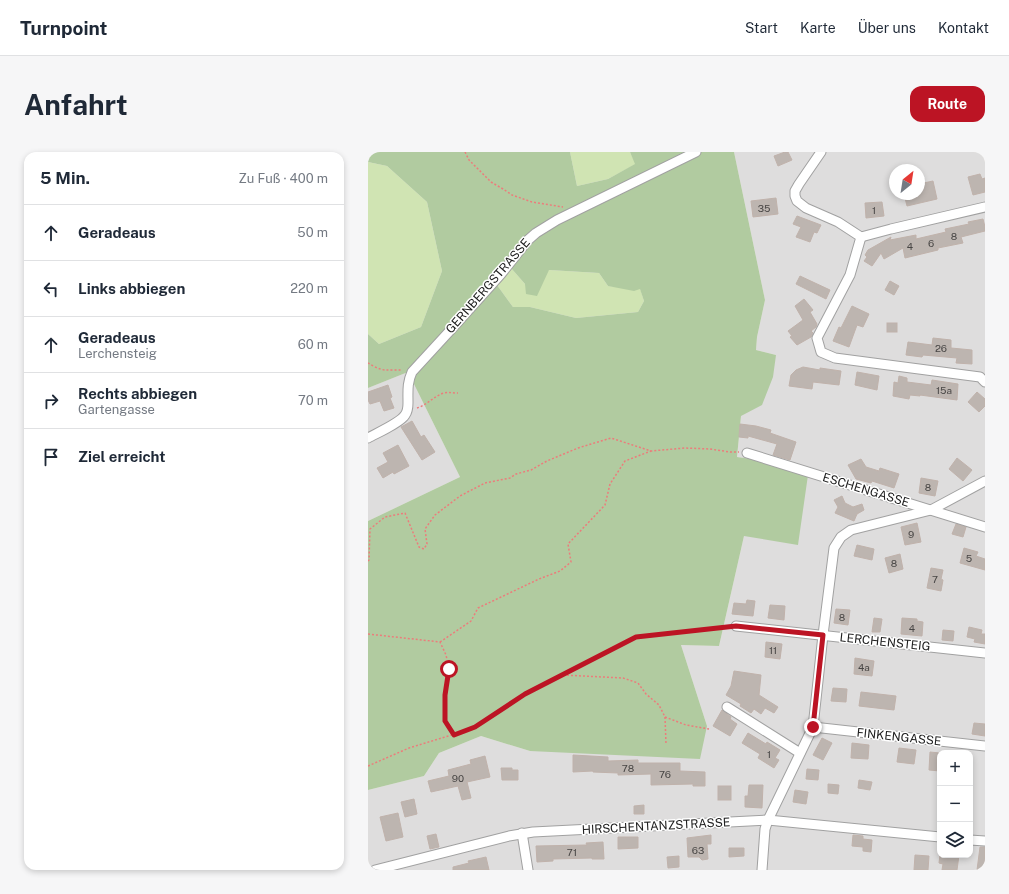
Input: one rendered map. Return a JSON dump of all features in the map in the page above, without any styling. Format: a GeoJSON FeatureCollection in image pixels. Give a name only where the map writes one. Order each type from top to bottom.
{"type":"FeatureCollection","features":[{"type":"Feature","properties":{"kind":"street","name":"GERNBERGSTRASSE"},"geometry":{"type":"LineString","coordinates":[[408,410],[407,387],[415,368],[501,274],[528,240],[547,226],[696,152]]}},
{"type":"Feature","properties":{"kind":"street"},"geometry":{"type":"LineString","coordinates":[[821,152],[795,191],[797,201],[806,208],[838,222],[861,237],[891,228],[985,206]]}},
{"type":"Feature","properties":{"kind":"street"},"geometry":{"type":"LineString","coordinates":[[861,237],[850,275],[817,338],[821,352],[835,358],[983,378]]}},
{"type":"Feature","properties":{"kind":"street"},"geometry":{"type":"LineString","coordinates":[[368,438],[400,420],[408,410]]}},
{"type":"Feature","properties":{"kind":"street","name":"ESCHENGASSE"},"geometry":{"type":"LineString","coordinates":[[747,453],[985,527]]}},
{"type":"Feature","properties":{"kind":"street"},"geometry":{"type":"LineString","coordinates":[[762,870],[765,829],[768,820],[813,727],[834,548],[840,537],[851,530],[931,510],[985,481]]}},
{"type":"Feature","properties":{"kind":"street","name":"LERCHENSTEIG"},"geometry":{"type":"LineString","coordinates":[[736,626],[985,653]]}},
{"type":"Feature","properties":{"kind":"street"},"geometry":{"type":"LineString","coordinates":[[727,707],[800,754]]}},
{"type":"Feature","properties":{"kind":"street","name":"FINKENGASSE"},"geometry":{"type":"LineString","coordinates":[[813,727],[985,746]]}},
{"type":"Feature","properties":{"kind":"street","name":"HIRSCHENTANZSTRASSE"},"geometry":{"type":"LineString","coordinates":[[375,870],[522,833],[533,832],[768,820],[937,837]]}},
{"type":"Feature","properties":{"kind":"street"},"geometry":{"type":"LineString","coordinates":[[522,833],[528,870]]}},
{"type":"Feature","properties":{"kind":"street"},"geometry":{"type":"LineString","coordinates":[[973,840],[985,841]]}},
{"type":"Feature","properties":{"kind":"path"},"geometry":{"type":"LineString","coordinates":[[464,152],[469,160],[491,182],[503,188],[512,195],[532,202],[572,208],[575,212]]}},
{"type":"Feature","properties":{"kind":"path"},"geometry":{"type":"LineString","coordinates":[[368,363],[374,367],[386,370],[403,370],[409,374],[410,377]]}},
{"type":"Feature","properties":{"kind":"path"},"geometry":{"type":"LineString","coordinates":[[408,410],[418,408],[443,394],[458,393]]}},
{"type":"Feature","properties":{"kind":"path"},"geometry":{"type":"LineString","coordinates":[[368,561],[370,529],[385,517],[406,513],[419,546],[424,550],[427,544],[425,529],[435,514],[460,496],[485,483],[510,478],[516,474],[531,470],[547,461],[578,448],[611,438],[651,450],[691,448],[747,453]]}},
{"type":"Feature","properties":{"kind":"path"},"geometry":{"type":"LineString","coordinates":[[368,634],[440,642],[471,621],[478,608],[539,579],[560,571],[571,562],[568,544],[605,505],[610,484],[625,461],[651,450]]}},
{"type":"Feature","properties":{"kind":"path"},"geometry":{"type":"LineString","coordinates":[[368,766],[409,748],[454,735],[475,727],[525,694],[636,637],[736,626]]}},
{"type":"Feature","properties":{"kind":"path"},"geometry":{"type":"LineString","coordinates":[[440,642],[446,655],[449,669],[445,695],[445,721],[454,735]]}},
{"type":"Feature","properties":{"kind":"path"},"geometry":{"type":"LineString","coordinates":[[562,675],[623,678],[638,683],[646,694],[659,705],[665,717],[666,744]]}},
{"type":"Feature","properties":{"kind":"path"},"geometry":{"type":"LineString","coordinates":[[665,717],[686,725],[709,729]]}},
{"type":"Feature","properties":{"kind":"shaded area"},"geometry":{"type":"Polygon","coordinates":[[[734,152],[985,152],[985,870],[368,870],[368,790],[424,776],[439,753],[481,736],[530,751],[707,726],[681,645],[719,646],[744,536],[759,460],[737,457],[741,416],[776,355],[756,350],[757,337],[765,300],[734,152]]]}},
{"type":"Feature","properties":{"kind":"shaded area"},"geometry":{"type":"Polygon","coordinates":[[[408,372],[460,477],[368,521],[368,388],[408,372]]]}},
{"type":"Feature","properties":{"kind":"green space"},"geometry":{"type":"Polygon","coordinates":[[[368,152],[570,152],[577,186],[608,179],[635,164],[630,152],[734,152],[765,300],[757,337],[756,350],[776,355],[773,377],[762,405],[741,416],[737,457],[759,460],[808,475],[798,545],[744,536],[719,646],[681,645],[707,726],[700,759],[530,751],[481,736],[439,753],[424,776],[368,790],[368,521],[460,477],[408,372],[368,388],[368,334],[379,344],[421,327],[442,271],[427,202],[387,166],[368,162],[368,152]],[[511,268],[497,285],[513,307],[530,307],[576,318],[638,312],[644,301],[640,289],[634,291],[608,286],[599,273],[549,270],[537,296],[526,294],[525,284],[511,268]]]}},
{"type":"Feature","properties":{"kind":"green space"},"geometry":{"type":"Polygon","coordinates":[[[570,152],[630,152],[636,164],[608,179],[577,186],[570,152]]]}},
{"type":"Feature","properties":{"kind":"green space"},"geometry":{"type":"Polygon","coordinates":[[[368,162],[387,166],[427,202],[442,271],[421,327],[379,344],[368,334],[368,162]]]}},
{"type":"Feature","properties":{"kind":"green space"},"geometry":{"type":"Polygon","coordinates":[[[511,268],[525,284],[549,270],[599,273],[608,286],[640,288],[644,301],[638,312],[576,318],[530,307],[513,307],[497,285],[511,268]]]}},
{"type":"Feature","properties":{"kind":"building"},"geometry":{"type":"Polygon","coordinates":[[[788,152],[792,160],[778,166],[774,156],[788,152]]]}},
{"type":"Feature","properties":{"kind":"building"},"geometry":{"type":"Polygon","coordinates":[[[980,174],[982,179],[985,178],[985,192],[973,195],[968,177],[980,174]]]}},
{"type":"Feature","properties":{"kind":"building"},"geometry":{"type":"Polygon","coordinates":[[[933,181],[937,199],[907,206],[906,200],[925,200],[925,183],[933,181]]]}},
{"type":"Feature","properties":{"kind":"building"},"geometry":{"type":"Polygon","coordinates":[[[776,198],[778,214],[753,217],[751,201],[776,198]]]}},
{"type":"Feature","properties":{"kind":"building"},"geometry":{"type":"Polygon","coordinates":[[[882,202],[884,216],[866,218],[865,203],[882,202]]]}},
{"type":"Feature","properties":{"kind":"building"},"geometry":{"type":"Polygon","coordinates":[[[797,216],[821,225],[817,233],[814,232],[810,242],[796,237],[801,227],[793,224],[797,216]]]}},
{"type":"Feature","properties":{"kind":"building"},"geometry":{"type":"Polygon","coordinates":[[[983,219],[985,231],[961,237],[963,243],[938,248],[938,250],[905,258],[903,248],[884,259],[881,253],[872,266],[864,261],[867,257],[865,255],[868,250],[891,237],[890,240],[916,235],[916,239],[946,232],[945,229],[969,224],[968,222],[983,219]]]}},
{"type":"Feature","properties":{"kind":"building"},"geometry":{"type":"Polygon","coordinates":[[[800,276],[830,290],[826,299],[796,284],[800,276]]]}},
{"type":"Feature","properties":{"kind":"building"},"geometry":{"type":"Polygon","coordinates":[[[890,281],[899,286],[894,295],[885,290],[890,281]]]}},
{"type":"Feature","properties":{"kind":"building"},"geometry":{"type":"Polygon","coordinates":[[[804,299],[813,310],[810,312],[817,324],[811,331],[813,333],[811,337],[797,345],[790,337],[792,336],[788,331],[803,320],[795,306],[804,299]]]}},
{"type":"Feature","properties":{"kind":"building"},"geometry":{"type":"Polygon","coordinates":[[[852,306],[869,314],[863,327],[857,325],[849,347],[833,341],[839,327],[841,328],[852,306]]]}},
{"type":"Feature","properties":{"kind":"building"},"geometry":{"type":"Polygon","coordinates":[[[887,323],[897,323],[897,332],[887,332],[887,323]]]}},
{"type":"Feature","properties":{"kind":"building"},"geometry":{"type":"Polygon","coordinates":[[[933,338],[951,340],[951,348],[972,350],[972,364],[956,363],[957,358],[906,355],[908,342],[932,345],[933,338]]]}},
{"type":"Feature","properties":{"kind":"building"},"geometry":{"type":"Polygon","coordinates":[[[803,367],[820,370],[820,368],[841,371],[839,385],[813,382],[812,389],[789,386],[791,375],[796,370],[803,367]]]}},
{"type":"Feature","properties":{"kind":"building"},"geometry":{"type":"Polygon","coordinates":[[[857,372],[879,376],[877,390],[855,385],[857,372]]]}},
{"type":"Feature","properties":{"kind":"building"},"geometry":{"type":"Polygon","coordinates":[[[899,376],[907,378],[907,382],[931,385],[932,380],[958,384],[957,400],[920,395],[910,395],[909,399],[893,396],[894,382],[898,383],[899,376]]]}},
{"type":"Feature","properties":{"kind":"building"},"geometry":{"type":"Polygon","coordinates":[[[388,385],[392,397],[390,398],[394,408],[384,411],[380,401],[370,404],[368,400],[368,392],[388,385]]]}},
{"type":"Feature","properties":{"kind":"building"},"geometry":{"type":"Polygon","coordinates":[[[977,392],[985,399],[985,406],[979,412],[968,402],[977,392]]]}},
{"type":"Feature","properties":{"kind":"building"},"geometry":{"type":"Polygon","coordinates":[[[412,421],[421,437],[424,435],[435,452],[422,460],[401,427],[412,421]]]}},
{"type":"Feature","properties":{"kind":"building"},"geometry":{"type":"Polygon","coordinates":[[[740,424],[771,430],[770,433],[796,442],[790,460],[773,455],[777,444],[748,436],[748,438],[739,437],[740,424]]]}},
{"type":"Feature","properties":{"kind":"building"},"geometry":{"type":"Polygon","coordinates":[[[398,445],[409,466],[394,474],[393,472],[383,478],[377,468],[388,462],[383,453],[398,445]]]}},
{"type":"Feature","properties":{"kind":"building"},"geometry":{"type":"Polygon","coordinates":[[[957,458],[972,470],[963,481],[949,469],[957,458]]]}},
{"type":"Feature","properties":{"kind":"building"},"geometry":{"type":"Polygon","coordinates":[[[861,459],[866,467],[879,471],[880,468],[899,474],[894,488],[872,481],[871,483],[856,479],[848,465],[861,459]]]}},
{"type":"Feature","properties":{"kind":"building"},"geometry":{"type":"Polygon","coordinates":[[[921,478],[938,481],[935,496],[919,493],[921,478]]]}},
{"type":"Feature","properties":{"kind":"building"},"geometry":{"type":"Polygon","coordinates":[[[842,496],[845,503],[853,507],[862,504],[864,510],[857,514],[854,521],[835,513],[838,507],[834,500],[842,496]]]}},
{"type":"Feature","properties":{"kind":"building"},"geometry":{"type":"Polygon","coordinates":[[[917,523],[921,542],[905,545],[901,527],[917,523]]]}},
{"type":"Feature","properties":{"kind":"building"},"geometry":{"type":"Polygon","coordinates":[[[956,524],[966,527],[963,537],[952,534],[956,524]]]}},
{"type":"Feature","properties":{"kind":"building"},"geometry":{"type":"Polygon","coordinates":[[[857,545],[874,549],[872,560],[854,556],[857,545]]]}},
{"type":"Feature","properties":{"kind":"building"},"geometry":{"type":"Polygon","coordinates":[[[964,548],[978,552],[976,556],[985,559],[985,570],[960,563],[964,548]]]}},
{"type":"Feature","properties":{"kind":"building"},"geometry":{"type":"Polygon","coordinates":[[[900,554],[903,569],[889,573],[885,558],[900,554]]]}},
{"type":"Feature","properties":{"kind":"building"},"geometry":{"type":"Polygon","coordinates":[[[931,568],[943,570],[941,591],[927,588],[931,568]]]}},
{"type":"Feature","properties":{"kind":"building"},"geometry":{"type":"Polygon","coordinates":[[[747,600],[755,601],[753,616],[732,614],[734,603],[746,604],[747,600]]]}},
{"type":"Feature","properties":{"kind":"building"},"geometry":{"type":"Polygon","coordinates":[[[770,605],[785,606],[784,620],[768,618],[770,605]]]}},
{"type":"Feature","properties":{"kind":"building"},"geometry":{"type":"Polygon","coordinates":[[[836,609],[850,610],[848,625],[834,623],[836,609]]]}},
{"type":"Feature","properties":{"kind":"building"},"geometry":{"type":"Polygon","coordinates":[[[874,618],[882,619],[880,632],[872,632],[874,618]]]}},
{"type":"Feature","properties":{"kind":"building"},"geometry":{"type":"Polygon","coordinates":[[[902,618],[917,619],[917,621],[923,622],[922,636],[901,634],[902,618]]]}},
{"type":"Feature","properties":{"kind":"building"},"geometry":{"type":"Polygon","coordinates":[[[969,627],[982,630],[981,634],[985,634],[985,644],[974,642],[975,639],[967,637],[969,627]]]}},
{"type":"Feature","properties":{"kind":"building"},"geometry":{"type":"Polygon","coordinates":[[[943,630],[954,631],[953,641],[942,640],[943,630]]]}},
{"type":"Feature","properties":{"kind":"building"},"geometry":{"type":"Polygon","coordinates":[[[766,642],[782,644],[780,659],[765,657],[766,642]]]}},
{"type":"Feature","properties":{"kind":"building"},"geometry":{"type":"Polygon","coordinates":[[[855,658],[874,661],[872,676],[854,674],[855,658]]]}},
{"type":"Feature","properties":{"kind":"building"},"geometry":{"type":"Polygon","coordinates":[[[734,671],[761,675],[759,695],[778,707],[774,713],[765,708],[761,714],[754,709],[751,713],[740,706],[741,704],[726,695],[731,686],[734,671]]]}},
{"type":"Feature","properties":{"kind":"building"},"geometry":{"type":"Polygon","coordinates":[[[833,688],[847,689],[846,702],[831,701],[833,688]]]}},
{"type":"Feature","properties":{"kind":"building"},"geometry":{"type":"Polygon","coordinates":[[[861,692],[896,696],[894,710],[859,706],[861,692]]]}},
{"type":"Feature","properties":{"kind":"building"},"geometry":{"type":"Polygon","coordinates":[[[722,710],[737,724],[730,736],[713,726],[722,710]]]}},
{"type":"Feature","properties":{"kind":"building"},"geometry":{"type":"Polygon","coordinates":[[[974,723],[985,724],[985,736],[972,734],[974,723]]]}},
{"type":"Feature","properties":{"kind":"building"},"geometry":{"type":"Polygon","coordinates":[[[748,733],[766,744],[767,742],[780,750],[775,758],[779,760],[774,768],[758,758],[760,754],[742,743],[748,733]]]}},
{"type":"Feature","properties":{"kind":"building"},"geometry":{"type":"Polygon","coordinates":[[[822,738],[832,743],[823,760],[813,755],[822,738]]]}},
{"type":"Feature","properties":{"kind":"building"},"geometry":{"type":"Polygon","coordinates":[[[852,743],[869,745],[868,759],[851,758],[852,743]]]}},
{"type":"Feature","properties":{"kind":"building"},"geometry":{"type":"Polygon","coordinates":[[[899,748],[916,750],[914,764],[897,762],[899,748]]]}},
{"type":"Feature","properties":{"kind":"building"},"geometry":{"type":"Polygon","coordinates":[[[930,752],[937,753],[937,771],[929,770],[930,752]]]}},
{"type":"Feature","properties":{"kind":"building"},"geometry":{"type":"Polygon","coordinates":[[[573,755],[608,757],[608,761],[638,760],[638,763],[680,763],[680,771],[705,772],[705,786],[693,786],[693,784],[651,785],[651,774],[618,775],[618,773],[593,771],[573,772],[573,755]]]}},
{"type":"Feature","properties":{"kind":"building"},"geometry":{"type":"Polygon","coordinates":[[[485,756],[490,777],[467,782],[471,798],[462,800],[458,786],[431,792],[428,781],[449,776],[448,770],[471,764],[470,760],[485,756]]]}},
{"type":"Feature","properties":{"kind":"building"},"geometry":{"type":"Polygon","coordinates":[[[501,768],[512,768],[512,770],[518,770],[518,780],[502,780],[501,768]]]}},
{"type":"Feature","properties":{"kind":"building"},"geometry":{"type":"Polygon","coordinates":[[[807,769],[819,770],[818,780],[806,779],[807,769]]]}},
{"type":"Feature","properties":{"kind":"building"},"geometry":{"type":"Polygon","coordinates":[[[859,780],[872,782],[870,790],[858,788],[859,780]]]}},
{"type":"Feature","properties":{"kind":"building"},"geometry":{"type":"Polygon","coordinates":[[[828,784],[839,785],[838,794],[828,793],[828,784]]]}},
{"type":"Feature","properties":{"kind":"building"},"geometry":{"type":"Polygon","coordinates":[[[749,785],[763,785],[762,808],[745,807],[745,796],[748,796],[749,785]]]}},
{"type":"Feature","properties":{"kind":"building"},"geometry":{"type":"Polygon","coordinates":[[[718,786],[731,786],[731,800],[718,800],[718,786]]]}},
{"type":"Feature","properties":{"kind":"building"},"geometry":{"type":"Polygon","coordinates":[[[795,790],[808,792],[806,804],[793,802],[795,790]]]}},
{"type":"Feature","properties":{"kind":"building"},"geometry":{"type":"Polygon","coordinates":[[[414,799],[417,814],[405,817],[401,802],[414,799]]]}},
{"type":"Feature","properties":{"kind":"building"},"geometry":{"type":"Polygon","coordinates":[[[644,805],[644,814],[634,814],[634,806],[644,805]]]}},
{"type":"Feature","properties":{"kind":"building"},"geometry":{"type":"Polygon","coordinates":[[[398,813],[403,837],[386,841],[380,817],[398,813]]]}},
{"type":"Feature","properties":{"kind":"building"},"geometry":{"type":"Polygon","coordinates":[[[436,834],[439,847],[430,849],[427,836],[436,834]]]}},
{"type":"Feature","properties":{"kind":"building"},"geometry":{"type":"Polygon","coordinates":[[[711,835],[711,844],[707,844],[708,859],[702,860],[699,857],[688,857],[687,838],[711,835]]]}},
{"type":"Feature","properties":{"kind":"building"},"geometry":{"type":"Polygon","coordinates":[[[853,835],[863,836],[863,839],[872,840],[871,852],[863,851],[863,847],[852,846],[853,835]]]}},
{"type":"Feature","properties":{"kind":"building"},"geometry":{"type":"Polygon","coordinates":[[[618,837],[638,837],[638,848],[618,849],[618,837]]]}},
{"type":"Feature","properties":{"kind":"building"},"geometry":{"type":"Polygon","coordinates":[[[603,842],[604,859],[553,859],[553,861],[537,862],[536,846],[587,845],[586,843],[603,842]]]}},
{"type":"Feature","properties":{"kind":"building"},"geometry":{"type":"Polygon","coordinates":[[[980,847],[985,847],[985,870],[977,870],[980,847]]]}},
{"type":"Feature","properties":{"kind":"building"},"geometry":{"type":"Polygon","coordinates":[[[729,848],[744,848],[744,856],[729,857],[729,848]]]}},
{"type":"Feature","properties":{"kind":"building"},"geometry":{"type":"Polygon","coordinates":[[[915,855],[929,856],[928,870],[914,870],[915,855]]]}},
{"type":"Feature","properties":{"kind":"building"},"geometry":{"type":"Polygon","coordinates":[[[679,856],[679,867],[668,868],[667,857],[679,856]]]}},
{"type":"Feature","properties":{"kind":"building"},"geometry":{"type":"Polygon","coordinates":[[[486,857],[489,870],[453,870],[453,867],[469,863],[468,861],[486,857]]]}},
{"type":"Feature","properties":{"kind":"building"},"geometry":{"type":"Polygon","coordinates":[[[940,858],[959,858],[957,870],[942,870],[943,864],[939,863],[940,858]]]}},
{"type":"Feature","properties":{"kind":"route"},"geometry":{"type":"LineString","coordinates":[[449,669],[445,695],[445,721],[454,735],[475,727],[525,694],[636,637],[736,626],[823,635],[813,727]]}}]}
